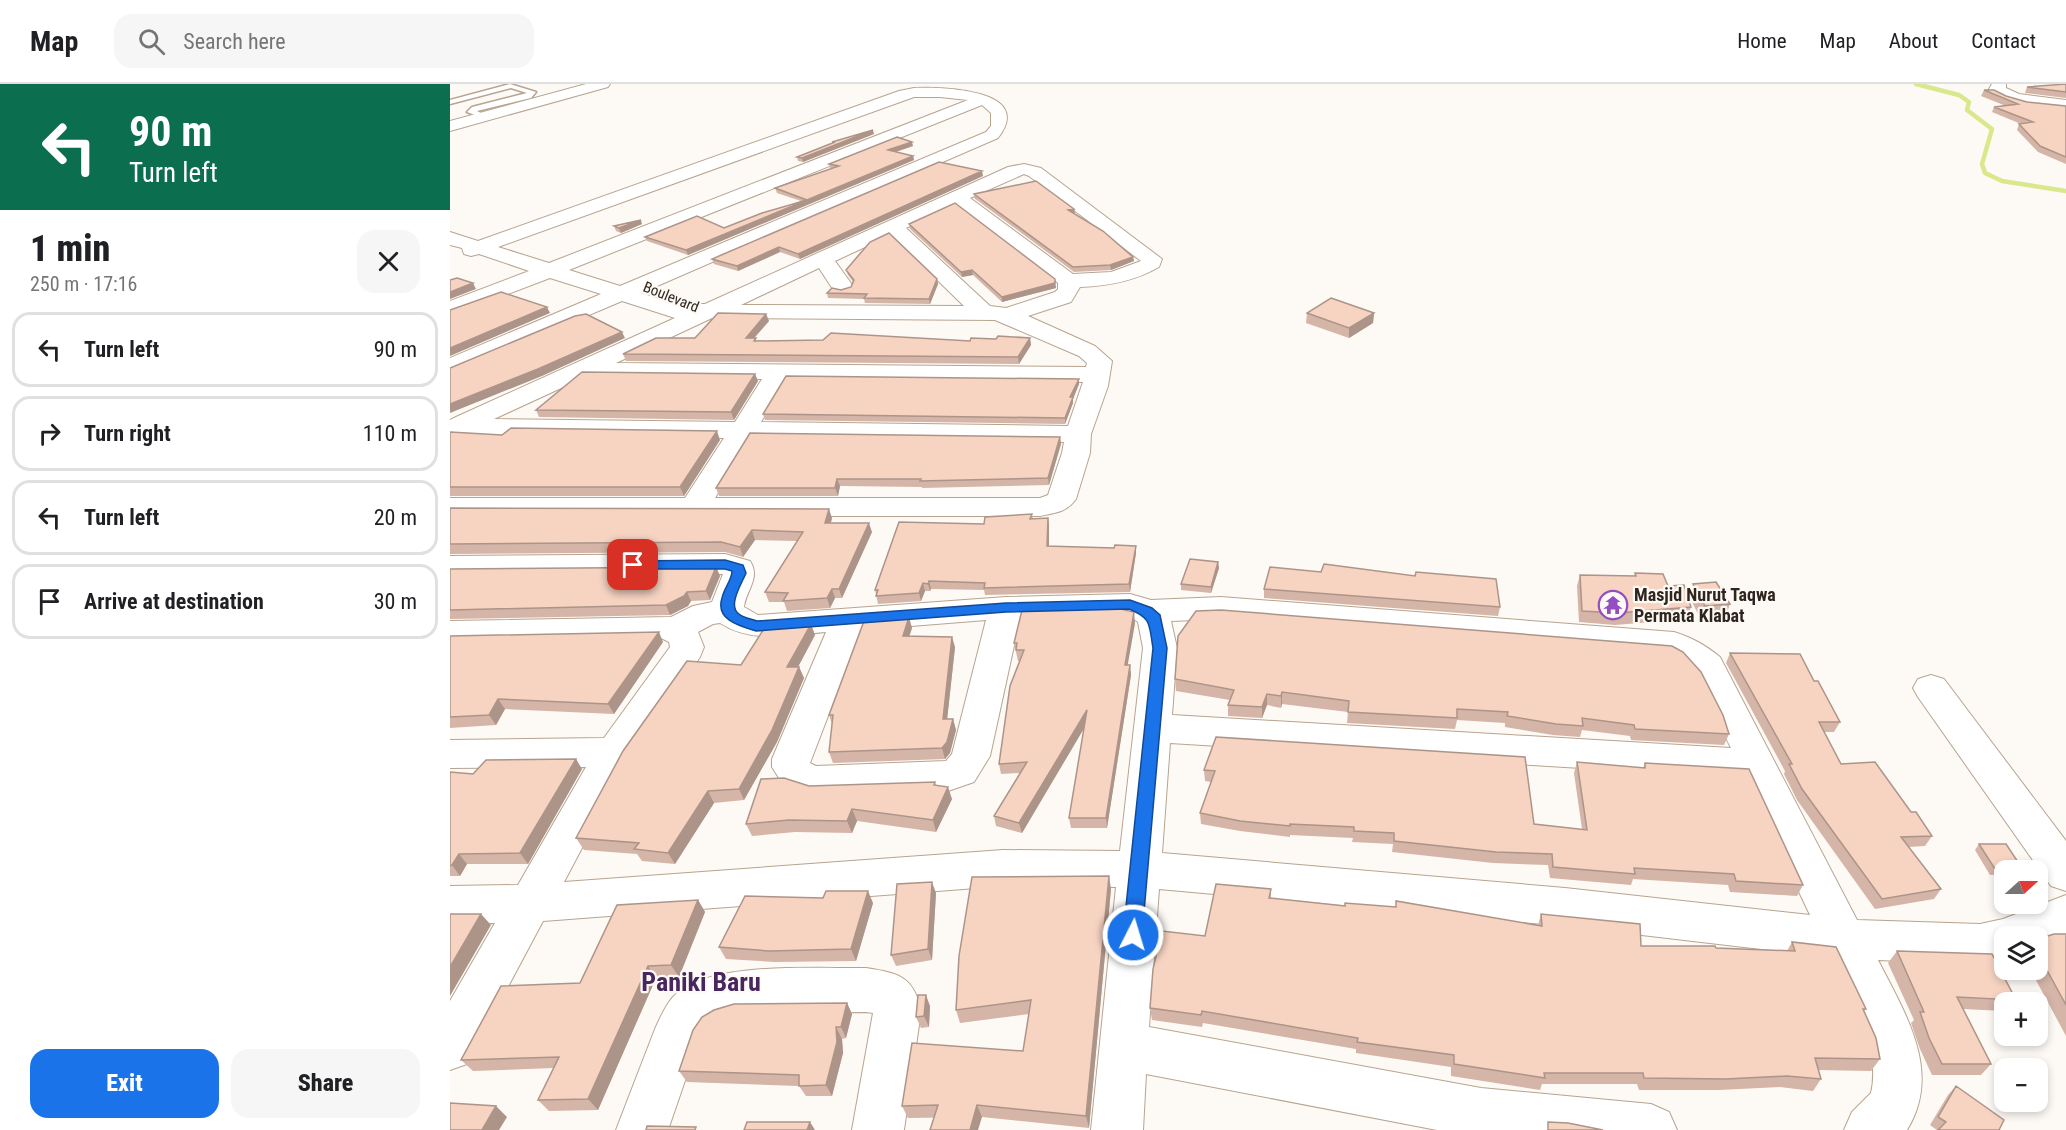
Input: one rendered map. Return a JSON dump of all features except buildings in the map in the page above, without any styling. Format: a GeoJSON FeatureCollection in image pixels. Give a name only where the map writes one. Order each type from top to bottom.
{"type":"FeatureCollection","features":[{"type":"Feature","properties":{"kind":"street"},"geometry":{"type":"LineString","coordinates":[[450,126],[603,84]]}},
{"type":"Feature","properties":{"kind":"street"},"geometry":{"type":"LineString","coordinates":[[1999,84],[2000,86],[1996,89],[2016,98],[2066,105]]}},
{"type":"Feature","properties":{"kind":"street"},"geometry":{"type":"LineString","coordinates":[[450,258],[904,94],[951,94],[982,100],[993,105],[999,112],[999,126],[996,133],[450,367]]}},
{"type":"Feature","properties":{"kind":"street"},"geometry":{"type":"LineString","coordinates":[[450,309],[982,100]]}},
{"type":"Feature","properties":{"kind":"street"},"geometry":{"type":"LineString","coordinates":[[453,429],[892,225],[956,196],[1014,171],[1032,171],[1152,259],[1152,263],[1112,278],[1068,281],[956,196]]}},
{"type":"Feature","properties":{"kind":"street"},"geometry":{"type":"LineString","coordinates":[[800,173],[865,190]]}},
{"type":"Feature","properties":{"kind":"street","name":"Boulevard"},"geometry":{"type":"LineString","coordinates":[[450,222],[502,239],[560,267]]}},
{"type":"Feature","properties":{"kind":"street"},"geometry":{"type":"LineString","coordinates":[[892,225],[983,312]]}},
{"type":"Feature","properties":{"kind":"street","name":"Boulevard"},"geometry":{"type":"LineString","coordinates":[[450,238],[479,248],[560,267],[630,289],[673,311],[983,312],[1006,315]]}},
{"type":"Feature","properties":{"kind":"street"},"geometry":{"type":"LineString","coordinates":[[822,258],[842,286]]}},
{"type":"Feature","properties":{"kind":"street"},"geometry":{"type":"LineString","coordinates":[[1006,315],[1063,297],[1069,289],[1068,281]]}},
{"type":"Feature","properties":{"kind":"street"},"geometry":{"type":"LineString","coordinates":[[450,507],[1046,506],[1055,504],[1061,500],[1076,453],[1078,434],[1098,375],[1100,361],[1096,357],[1006,315]]}},
{"type":"Feature","properties":{"kind":"street"},"geometry":{"type":"LineString","coordinates":[[578,370],[1098,375]]}},
{"type":"Feature","properties":{"kind":"street"},"geometry":{"type":"LineString","coordinates":[[694,506],[741,429],[780,372]]}},
{"type":"Feature","properties":{"kind":"street"},"geometry":{"type":"LineString","coordinates":[[453,429],[741,429],[1078,434]]}},
{"type":"Feature","properties":{"kind":"street"},"geometry":{"type":"LineString","coordinates":[[450,566],[725,564],[738,568],[740,573],[728,600],[728,611],[734,618],[756,626],[1006,608],[1130,605],[1147,611],[1155,618],[1160,648],[1138,869],[1118,1130]]}},
{"type":"Feature","properties":{"kind":"street"},"geometry":{"type":"LineString","coordinates":[[849,618],[791,759],[791,767],[798,775],[814,780],[942,777],[954,776],[962,772],[971,756],[1006,608]]}},
{"type":"Feature","properties":{"kind":"street"},"geometry":{"type":"LineString","coordinates":[[1147,611],[1221,608],[1674,644],[1689,650],[1708,666],[1888,1029],[1897,1060],[1898,1090],[1890,1110],[1870,1130]]}},
{"type":"Feature","properties":{"kind":"street"},"geometry":{"type":"LineString","coordinates":[[674,630],[705,614],[728,611]]}},
{"type":"Feature","properties":{"kind":"street"},"geometry":{"type":"LineString","coordinates":[[450,632],[666,627],[684,636],[687,647],[683,657],[614,752],[450,1047]]}},
{"type":"Feature","properties":{"kind":"street"},"geometry":{"type":"LineString","coordinates":[[1931,688],[2066,873]]}},
{"type":"Feature","properties":{"kind":"street"},"geometry":{"type":"LineString","coordinates":[[1152,728],[1758,764]]}},
{"type":"Feature","properties":{"kind":"street"},"geometry":{"type":"LineString","coordinates":[[450,754],[614,752]]}},
{"type":"Feature","properties":{"kind":"street"},"geometry":{"type":"LineString","coordinates":[[450,905],[529,903],[1002,868],[1138,869],[1564,907],[1843,939],[1980,944],[1994,941]]}},
{"type":"Feature","properties":{"kind":"street"},"geometry":{"type":"LineString","coordinates":[[2037,926],[2066,914]]}},
{"type":"Feature","properties":{"kind":"street"},"geometry":{"type":"LineString","coordinates":[[642,1130],[680,1029],[692,1011],[707,1001],[741,991],[866,990],[888,993],[895,1000],[897,1011],[878,1130]]}},
{"type":"Feature","properties":{"kind":"street"},"geometry":{"type":"LineString","coordinates":[[1123,1046],[1467,1121],[1651,1130]]}},
{"type":"Feature","properties":{"kind":"lane"},"geometry":{"type":"LineString","coordinates":[[450,102],[511,86],[532,92],[528,96],[471,112],[485,117]]}},
{"type":"Feature","properties":{"kind":"waterway"},"geometry":{"type":"LineString","coordinates":[[1916,84],[1959,95],[1969,102],[1967,110],[1992,129],[1982,164],[1985,173],[2002,181],[2066,191]]}},
{"type":"Feature","properties":{"kind":"place","name":"Masjid Nurut Taqwa Permata Klabat"},"geometry":{"type":"Point","coordinates":[1613,605]}},
{"type":"Feature","properties":{"kind":"district","name":"Paniki Baru"},"geometry":{"type":"Point","coordinates":[701,982]}},
{"type":"Feature","properties":{"kind":"route"},"geometry":{"type":"LineString","coordinates":[[633,565],[725,564],[738,568],[740,573],[728,600],[728,611],[734,618],[756,626],[1006,608],[1130,605],[1142,607],[1155,618],[1160,648],[1133,935]]}}]}
